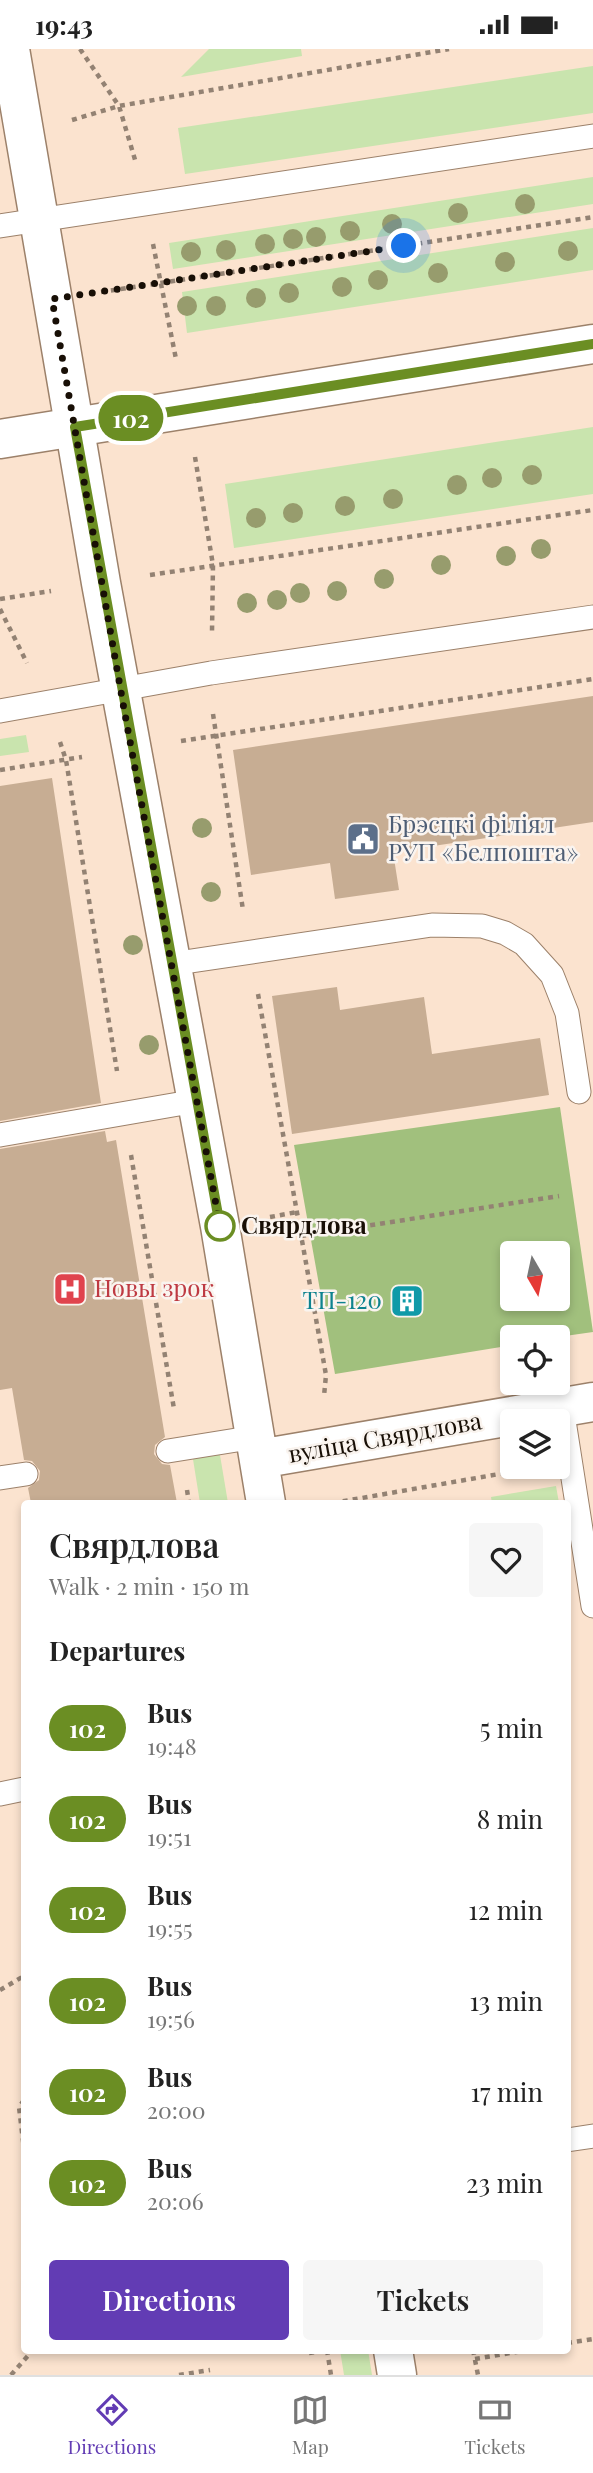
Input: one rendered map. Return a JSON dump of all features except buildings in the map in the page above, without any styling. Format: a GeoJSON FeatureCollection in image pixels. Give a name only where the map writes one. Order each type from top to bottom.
{"type":"FeatureCollection","features":[{"type":"Feature","properties":{"kind":"street"},"geometry":{"type":"LineString","coordinates":[[10,49],[101,583],[172,964],[266,1500]]}},
{"type":"Feature","properties":{"kind":"street"},"geometry":{"type":"LineString","coordinates":[[0,439],[593,344]]}},
{"type":"Feature","properties":{"kind":"street","name":"вуліца Свярдлова"},"geometry":{"type":"LineString","coordinates":[[257,1448],[319,1450],[577,1405]]}},
{"type":"Feature","properties":{"kind":"street"},"geometry":{"type":"LineString","coordinates":[[394,2354],[397,2375]]}},
{"type":"Feature","properties":{"kind":"lane"},"geometry":{"type":"LineString","coordinates":[[0,226],[593,136]]}},
{"type":"Feature","properties":{"kind":"lane"},"geometry":{"type":"LineString","coordinates":[[0,711],[120,689],[593,617]]}},
{"type":"Feature","properties":{"kind":"lane"},"geometry":{"type":"LineString","coordinates":[[172,964],[432,925],[482,926],[505,933],[524,944],[552,975],[567,1013],[579,1092]]}},
{"type":"Feature","properties":{"kind":"lane"},"geometry":{"type":"LineString","coordinates":[[0,1135],[196,1101]]}},
{"type":"Feature","properties":{"kind":"lane"},"geometry":{"type":"LineString","coordinates":[[577,1405],[593,1606]]}},
{"type":"Feature","properties":{"kind":"lane"},"geometry":{"type":"LineString","coordinates":[[168,1451],[257,1448]]}},
{"type":"Feature","properties":{"kind":"lane"},"geometry":{"type":"LineString","coordinates":[[0,1478],[26,1474]]}},
{"type":"Feature","properties":{"kind":"lane"},"geometry":{"type":"LineString","coordinates":[[0,1794],[21,1790]]}},
{"type":"Feature","properties":{"kind":"lane"},"geometry":{"type":"LineString","coordinates":[[571,2139],[593,2136]]}},
{"type":"Feature","properties":{"kind":"path"},"geometry":{"type":"LineString","coordinates":[[80,49],[119,106],[449,49]]}},
{"type":"Feature","properties":{"kind":"path"},"geometry":{"type":"LineString","coordinates":[[52,299],[593,217]]}},
{"type":"Feature","properties":{"kind":"path"},"geometry":{"type":"LineString","coordinates":[[0,599],[593,510]]}},
{"type":"Feature","properties":{"kind":"path"},"geometry":{"type":"LineString","coordinates":[[319,1450],[326,1375],[250,951],[215,736],[593,678]]}},
{"type":"Feature","properties":{"kind":"path"},"geometry":{"type":"LineString","coordinates":[[0,770],[66,760]]}},
{"type":"Feature","properties":{"kind":"path"},"geometry":{"type":"LineString","coordinates":[[301,1236],[559,1196]]}},
{"type":"Feature","properties":{"kind":"path"},"geometry":{"type":"LineString","coordinates":[[350,1500],[500,1474]]}},
{"type":"Feature","properties":{"kind":"path"},"geometry":{"type":"LineString","coordinates":[[0,1990],[21,1978]]}},
{"type":"Feature","properties":{"kind":"path"},"geometry":{"type":"LineString","coordinates":[[21,2104],[21,2124]]}},
{"type":"Feature","properties":{"kind":"path"},"geometry":{"type":"LineString","coordinates":[[571,2342],[593,2339]]}},
{"type":"Feature","properties":{"kind":"path"},"geometry":{"type":"LineString","coordinates":[[11,2375],[29,2354]]}},
{"type":"Feature","properties":{"kind":"path"},"geometry":{"type":"LineString","coordinates":[[328,2354],[331,2375]]}},
{"type":"Feature","properties":{"kind":"path"},"geometry":{"type":"LineString","coordinates":[[474,2354],[478,2375]]}},
{"type":"Feature","properties":{"kind":"path"},"geometry":{"type":"LineString","coordinates":[[475,2360],[507,2354]]}},
{"type":"Feature","properties":{"kind":"path"},"geometry":{"type":"LineString","coordinates":[[179,2375],[210,2370]]}},
{"type":"Feature","properties":{"kind":"green space"},"geometry":{"type":"Polygon","coordinates":[[[209,49],[301,49],[302,56],[181,77],[209,49]]]}},
{"type":"Feature","properties":{"kind":"green space"},"geometry":{"type":"Polygon","coordinates":[[[593,66],[593,113],[185,174],[178,128],[593,66]]]}},
{"type":"Feature","properties":{"kind":"green space"},"geometry":{"type":"Polygon","coordinates":[[[593,177],[593,204],[173,269],[169,243],[593,177]]]}},
{"type":"Feature","properties":{"kind":"green space"},"geometry":{"type":"Polygon","coordinates":[[[593,228],[593,270],[187,333],[182,292],[593,228]]]}},
{"type":"Feature","properties":{"kind":"green space"},"geometry":{"type":"Polygon","coordinates":[[[593,427],[593,494],[234,548],[225,484],[593,427]]]}},
{"type":"Feature","properties":{"kind":"green space"},"geometry":{"type":"Polygon","coordinates":[[[26,735],[29,752],[0,756],[0,739],[26,735]]]}},
{"type":"Feature","properties":{"kind":"green space"},"geometry":{"type":"Polygon","coordinates":[[[560,1107],[593,1332],[570,1335],[570,1325],[500,1325],[500,1347],[335,1374],[294,1145],[560,1107]]]}},
{"type":"Feature","properties":{"kind":"green space"},"geometry":{"type":"Polygon","coordinates":[[[219,1449],[228,1500],[200,1500],[192,1453],[219,1449]]]}},
{"type":"Feature","properties":{"kind":"green space"},"geometry":{"type":"Polygon","coordinates":[[[556,1486],[558,1500],[492,1500],[491,1497],[556,1486]]]}},
{"type":"Feature","properties":{"kind":"green space"},"geometry":{"type":"Polygon","coordinates":[[[341,2354],[369,2354],[372,2375],[344,2375],[341,2354]]]}},
{"type":"Feature","properties":{"kind":"bus line","name":"102"},"geometry":{"type":"LineString","coordinates":[[220,1226],[101,583],[75,427],[593,344]]}},
{"type":"Feature","properties":{"kind":"place","name":"Брэсцкі філіял РУП «Белпошта»"},"geometry":{"type":"Point","coordinates":[363,839]}},
{"type":"Feature","properties":{"kind":"place","name":"Свярдлова"},"geometry":{"type":"Point","coordinates":[220,1226]}},
{"type":"Feature","properties":{"kind":"place","name":"Новы зрок"},"geometry":{"type":"Point","coordinates":[70,1289]}},
{"type":"Feature","properties":{"kind":"place","name":"ТП-120"},"geometry":{"type":"Point","coordinates":[407,1301]}},
{"type":"Feature","properties":{"kind":"route"},"geometry":{"type":"LineString","coordinates":[[220,1226],[101,583],[52,299],[404,246]]}}]}
